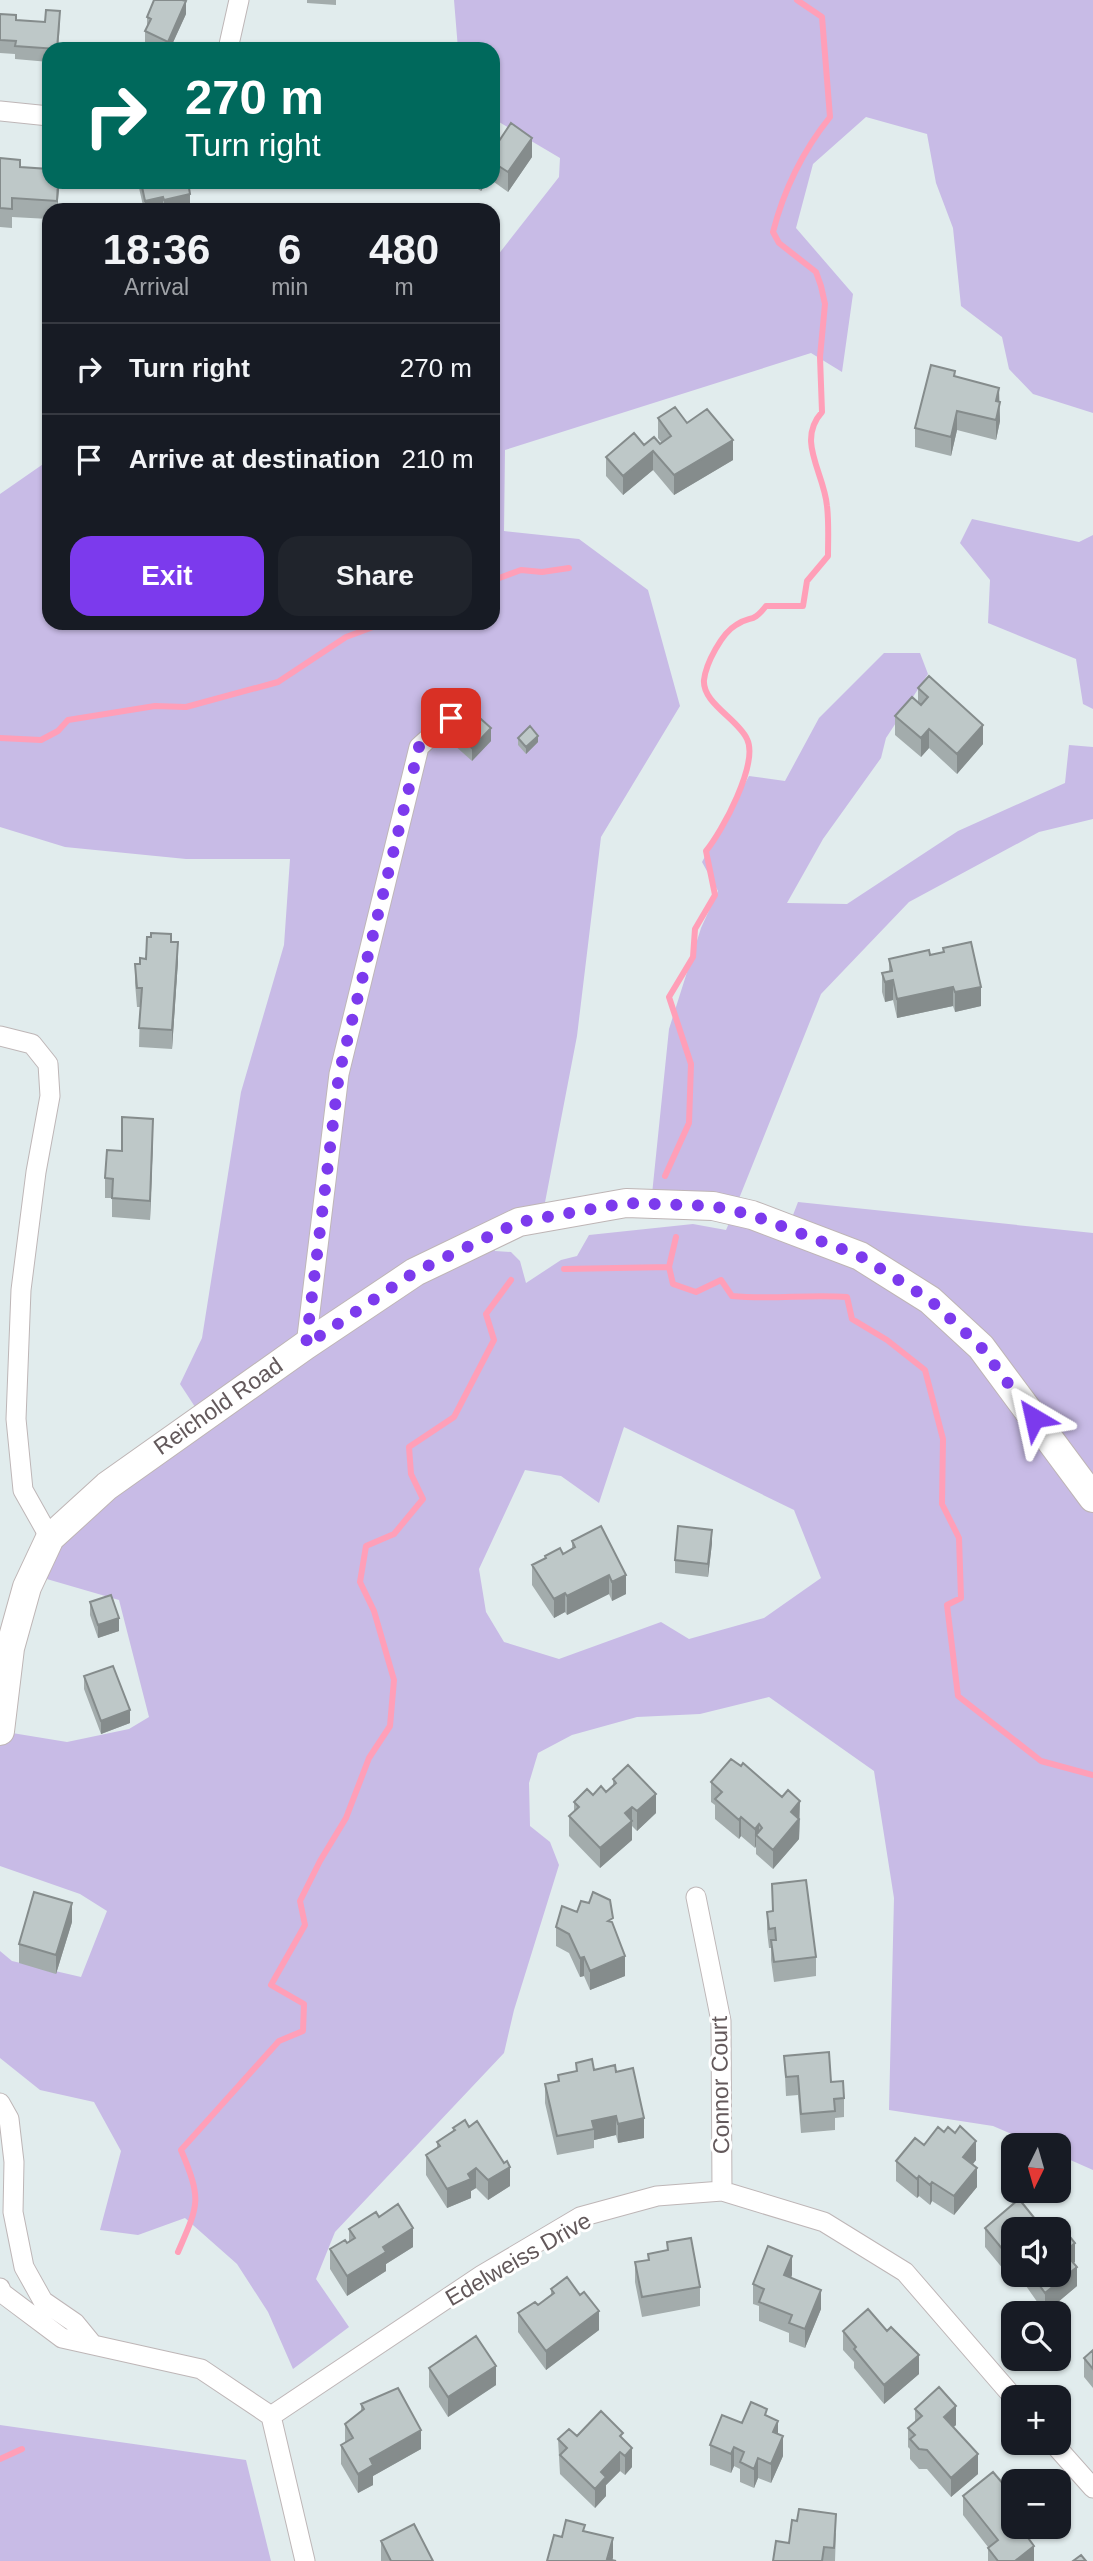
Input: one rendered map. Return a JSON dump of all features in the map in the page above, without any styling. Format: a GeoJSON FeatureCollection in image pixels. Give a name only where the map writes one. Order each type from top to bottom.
{"type":"FeatureCollection","features":[{"type":"Feature","properties":{"kind":"street"},"geometry":{"type":"LineString","coordinates":[[230,42],[239,0]]}},
{"type":"Feature","properties":{"kind":"street"},"geometry":{"type":"LineString","coordinates":[[0,111],[42,115]]}},
{"type":"Feature","properties":{"kind":"street"},"geometry":{"type":"LineString","coordinates":[[306,1345],[339,1074],[419,747],[451,718]]}},
{"type":"Feature","properties":{"kind":"street"},"geometry":{"type":"LineString","coordinates":[[0,1036],[32,1044],[48,1064],[50,1096],[36,1172],[21,1290],[16,1419],[23,1490],[50,1538]]}},
{"type":"Feature","properties":{"kind":"street","name":"Reichold Road"},"geometry":{"type":"LineString","coordinates":[[0,1731],[10,1648],[27,1587],[50,1538],[107,1486],[306,1345],[415,1272],[519,1222],[626,1203],[713,1206],[752,1215],[860,1256],[930,1300],[981,1347],[1093,1498]]}},
{"type":"Feature","properties":{"kind":"street","name":"Connor Court"},"geometry":{"type":"LineString","coordinates":[[696,1898],[721,2021],[722,2191]]}},
{"type":"Feature","properties":{"kind":"street"},"geometry":{"type":"LineString","coordinates":[[0,2103],[9,2119],[14,2162],[13,2212],[24,2267],[43,2301],[75,2323],[93,2344]]}},
{"type":"Feature","properties":{"kind":"street","name":"Edelweiss Drive"},"geometry":{"type":"LineString","coordinates":[[271,2416],[482,2275],[580,2217],[657,2196],[722,2191],[824,2222],[905,2272],[1003,2385]]}},
{"type":"Feature","properties":{"kind":"street"},"geometry":{"type":"LineString","coordinates":[[0,2288],[2,2293],[62,2338],[201,2369],[271,2416],[305,2561]]}},
{"type":"Feature","properties":{"kind":"street"},"geometry":{"type":"LineString","coordinates":[[1064,2455],[1093,2488]]}},
{"type":"Feature","properties":{"kind":"shaded area"},"geometry":{"type":"Polygon","coordinates":[[[454,0],[1093,0],[1093,413],[1033,394],[1009,369],[1002,337],[961,306],[953,228],[936,183],[927,134],[866,117],[813,164],[796,228],[853,294],[842,372],[811,353],[505,450],[504,531],[579,539],[648,590],[680,706],[601,837],[577,1036],[542,1218],[491,1236],[495,1251],[511,1252],[520,1261],[526,1283],[561,1260],[577,1256],[589,1235],[693,1224],[726,1230],[734,1212],[651,1204],[669,1029],[701,928],[718,891],[702,862],[749,776],[785,781],[819,718],[884,653],[920,653],[928,674],[886,738],[881,758],[823,839],[787,903],[847,904],[958,831],[1065,783],[1069,745],[1093,747],[1093,819],[1039,832],[909,902],[821,994],[734,1211],[788,1228],[798,1202],[1093,1233],[1093,2170],[1071,2160],[1071,2133],[1009,2133],[993,2126],[889,2110],[894,1898],[874,1771],[769,1697],[700,1714],[637,1717],[572,1735],[538,1753],[529,1783],[530,1826],[550,1842],[559,1865],[514,2010],[504,2053],[335,2232],[316,2279],[349,2327],[293,2369],[268,2312],[237,2264],[185,2218],[138,2235],[100,2230],[121,2151],[94,2102],[40,2090],[0,2058],[0,1951],[12,1961],[81,1977],[107,1911],[80,1894],[0,1866],[0,1731],[67,1742],[129,1729],[149,1717],[119,1600],[33,1575],[50,1538],[201,1416],[180,1384],[202,1338],[241,1092],[284,945],[290,859],[186,859],[65,847],[0,827],[0,494],[42,465],[42,630],[500,630],[500,252],[559,177],[560,158],[500,123],[500,42],[457,42],[454,0]],[[624,1427],[599,1503],[561,1476],[525,1470],[479,1569],[486,1612],[504,1642],[559,1659],[661,1622],[689,1639],[764,1618],[821,1578],[794,1510],[624,1427]]]}},
{"type":"Feature","properties":{"kind":"shaded area"},"geometry":{"type":"Polygon","coordinates":[[[972,519],[1079,542],[1093,535],[1093,709],[1083,704],[1076,659],[988,623],[990,580],[960,543],[972,519]]]}},
{"type":"Feature","properties":{"kind":"shaded area"},"geometry":{"type":"Polygon","coordinates":[[[0,2425],[246,2460],[271,2561],[0,2561],[0,2425]]]}},
{"type":"Feature","properties":{"kind":"building"},"geometry":{"type":"Polygon","coordinates":[[[154,0],[186,1],[168,42],[145,31],[151,19],[147,17],[154,0]]]}},
{"type":"Feature","properties":{"kind":"building"},"geometry":{"type":"Polygon","coordinates":[[[46,10],[60,11],[58,42],[42,42],[42,48],[15,46],[16,41],[0,40],[0,14],[16,15],[16,20],[45,22],[46,10]]]}},
{"type":"Feature","properties":{"kind":"building"},"geometry":{"type":"Polygon","coordinates":[[[511,123],[532,138],[508,172],[500,167],[500,140],[511,123]]]}},
{"type":"Feature","properties":{"kind":"building"},"geometry":{"type":"Polygon","coordinates":[[[0,158],[20,160],[20,167],[42,169],[42,189],[58,189],[57,201],[12,198],[12,209],[0,208],[0,158]]]}},
{"type":"Feature","properties":{"kind":"building"},"geometry":{"type":"Polygon","coordinates":[[[142,189],[189,189],[190,194],[145,201],[142,189]]]}},
{"type":"Feature","properties":{"kind":"building"},"geometry":{"type":"Polygon","coordinates":[[[931,365],[955,371],[954,376],[999,388],[996,401],[1000,402],[996,420],[957,411],[951,437],[915,428],[931,365]]]}},
{"type":"Feature","properties":{"kind":"building"},"geometry":{"type":"Polygon","coordinates":[[[675,407],[687,423],[707,409],[733,440],[674,475],[653,451],[623,476],[606,457],[634,433],[644,445],[654,437],[660,444],[671,436],[658,418],[675,407]]]}},
{"type":"Feature","properties":{"kind":"building"},"geometry":{"type":"Polygon","coordinates":[[[929,676],[983,725],[957,754],[929,729],[921,738],[895,716],[912,697],[921,705],[928,697],[918,688],[929,676]]]}},
{"type":"Feature","properties":{"kind":"building"},"geometry":{"type":"Polygon","coordinates":[[[462,702],[491,728],[472,748],[444,723],[462,702]]]}},
{"type":"Feature","properties":{"kind":"building"},"geometry":{"type":"Polygon","coordinates":[[[530,726],[538,736],[526,747],[518,738],[530,726]]]}},
{"type":"Feature","properties":{"kind":"building"},"geometry":{"type":"Polygon","coordinates":[[[151,933],[171,934],[171,942],[178,942],[172,1030],[139,1028],[142,988],[137,988],[135,964],[140,964],[140,958],[146,959],[147,937],[151,937],[151,933]]]}},
{"type":"Feature","properties":{"kind":"building"},"geometry":{"type":"Polygon","coordinates":[[[971,942],[981,987],[955,992],[953,987],[897,999],[893,980],[885,982],[882,973],[892,971],[889,959],[929,950],[930,955],[944,952],[943,948],[971,942]]]}},
{"type":"Feature","properties":{"kind":"building"},"geometry":{"type":"Polygon","coordinates":[[[122,1117],[153,1119],[150,1201],[112,1198],[113,1179],[105,1178],[107,1150],[122,1151],[122,1117]]]}},
{"type":"Feature","properties":{"kind":"building"},"geometry":{"type":"Polygon","coordinates":[[[601,1526],[626,1575],[612,1582],[609,1575],[567,1596],[565,1593],[554,1599],[532,1565],[560,1548],[563,1554],[575,1547],[572,1541],[601,1526]]]}},
{"type":"Feature","properties":{"kind":"building"},"geometry":{"type":"Polygon","coordinates":[[[678,1526],[712,1530],[708,1564],[675,1560],[678,1526]]]}},
{"type":"Feature","properties":{"kind":"building"},"geometry":{"type":"Polygon","coordinates":[[[111,1595],[119,1618],[98,1625],[90,1602],[111,1595]]]}},
{"type":"Feature","properties":{"kind":"building"},"geometry":{"type":"Polygon","coordinates":[[[113,1666],[130,1710],[101,1721],[84,1676],[113,1666]]]}},
{"type":"Feature","properties":{"kind":"building"},"geometry":{"type":"Polygon","coordinates":[[[731,1759],[741,1766],[743,1763],[782,1797],[788,1790],[800,1801],[791,1812],[799,1819],[773,1850],[756,1835],[762,1828],[759,1824],[755,1829],[741,1817],[739,1820],[715,1799],[722,1792],[711,1782],[731,1759]]]}},
{"type":"Feature","properties":{"kind":"building"},"geometry":{"type":"Polygon","coordinates":[[[628,1765],[656,1794],[637,1811],[632,1807],[625,1813],[632,1821],[600,1848],[569,1816],[579,1807],[574,1802],[587,1789],[593,1795],[601,1786],[606,1792],[616,1783],[613,1779],[628,1765]]]}},
{"type":"Feature","properties":{"kind":"building"},"geometry":{"type":"Polygon","coordinates":[[[806,1880],[816,1957],[774,1962],[771,1940],[776,1940],[775,1928],[769,1929],[767,1912],[773,1911],[772,1884],[806,1880]]]}},
{"type":"Feature","properties":{"kind":"building"},"geometry":{"type":"Polygon","coordinates":[[[34,1892],[72,1903],[56,1955],[19,1944],[34,1892]]]}},
{"type":"Feature","properties":{"kind":"building"},"geometry":{"type":"Polygon","coordinates":[[[593,1892],[610,1900],[613,1918],[608,1921],[612,1922],[625,1956],[590,1971],[584,1957],[580,1958],[569,1934],[556,1927],[562,1906],[577,1912],[581,1901],[589,1903],[593,1892]]]}},
{"type":"Feature","properties":{"kind":"building"},"geometry":{"type":"Polygon","coordinates":[[[829,2052],[831,2082],[843,2081],[844,2098],[834,2099],[835,2111],[801,2114],[798,2076],[786,2077],[784,2056],[829,2052]]]}},
{"type":"Feature","properties":{"kind":"building"},"geometry":{"type":"Polygon","coordinates":[[[592,2059],[594,2070],[615,2065],[616,2072],[633,2068],[644,2118],[618,2124],[616,2116],[592,2121],[594,2129],[557,2136],[545,2084],[559,2081],[558,2075],[577,2071],[576,2063],[592,2059]]]}},
{"type":"Feature","properties":{"kind":"building"},"geometry":{"type":"Polygon","coordinates":[[[465,2120],[469,2127],[477,2121],[504,2163],[507,2161],[510,2167],[488,2180],[476,2168],[468,2174],[471,2179],[447,2189],[426,2155],[440,2146],[437,2142],[465,2120]]]}},
{"type":"Feature","properties":{"kind":"building"},"geometry":{"type":"Polygon","coordinates":[[[960,2126],[976,2141],[963,2157],[977,2168],[954,2196],[932,2182],[930,2185],[919,2176],[917,2179],[896,2161],[915,2138],[924,2145],[938,2127],[944,2132],[948,2127],[955,2133],[960,2126]]]}},
{"type":"Feature","properties":{"kind":"building"},"geometry":{"type":"Polygon","coordinates":[[[1014,2203],[1022,2203],[1034,2217],[1001,2217],[1001,2247],[985,2228],[1014,2203]]]}},
{"type":"Feature","properties":{"kind":"building"},"geometry":{"type":"Polygon","coordinates":[[[398,2204],[413,2228],[383,2247],[386,2252],[347,2276],[330,2249],[345,2240],[347,2243],[355,2238],[349,2229],[376,2212],[379,2217],[398,2204]]]}},
{"type":"Feature","properties":{"kind":"building"},"geometry":{"type":"Polygon","coordinates":[[[691,2238],[700,2287],[642,2297],[635,2262],[649,2260],[648,2254],[668,2250],[667,2242],[691,2238]]]}},
{"type":"Feature","properties":{"kind":"building"},"geometry":{"type":"Polygon","coordinates":[[[768,2246],[792,2256],[784,2275],[821,2290],[805,2329],[789,2323],[792,2315],[759,2302],[764,2289],[753,2284],[768,2246]]]}},
{"type":"Feature","properties":{"kind":"building"},"geometry":{"type":"Polygon","coordinates":[[[1071,2260],[1077,2267],[1071,2272],[1071,2260]]]}},
{"type":"Feature","properties":{"kind":"building"},"geometry":{"type":"Polygon","coordinates":[[[567,2277],[580,2295],[584,2292],[599,2311],[546,2351],[518,2313],[535,2302],[538,2305],[554,2293],[551,2289],[567,2277]]]}},
{"type":"Feature","properties":{"kind":"building"},"geometry":{"type":"Polygon","coordinates":[[[1041,2287],[1052,2287],[1045,2293],[1041,2287]]]}},
{"type":"Feature","properties":{"kind":"building"},"geometry":{"type":"Polygon","coordinates":[[[868,2309],[887,2331],[891,2327],[919,2355],[884,2385],[854,2349],[856,2347],[843,2331],[868,2309]]]}},
{"type":"Feature","properties":{"kind":"building"},"geometry":{"type":"Polygon","coordinates":[[[476,2336],[496,2366],[448,2397],[429,2368],[476,2336]]]}},
{"type":"Feature","properties":{"kind":"building"},"geometry":{"type":"Polygon","coordinates":[[[1093,2350],[1093,2369],[1084,2358],[1093,2350]]]}},
{"type":"Feature","properties":{"kind":"building"},"geometry":{"type":"Polygon","coordinates":[[[939,2387],[956,2406],[944,2417],[978,2454],[951,2478],[927,2450],[919,2449],[910,2439],[915,2435],[908,2428],[922,2416],[915,2409],[939,2387]]]}},
{"type":"Feature","properties":{"kind":"building"},"geometry":{"type":"Polygon","coordinates":[[[398,2388],[421,2430],[370,2459],[373,2465],[358,2474],[341,2445],[353,2438],[345,2424],[364,2409],[361,2404],[398,2388]]]}},
{"type":"Feature","properties":{"kind":"building"},"geometry":{"type":"Polygon","coordinates":[[[751,2402],[767,2409],[765,2415],[778,2421],[773,2432],[783,2436],[771,2464],[758,2458],[754,2469],[740,2462],[744,2452],[734,2447],[731,2454],[710,2445],[722,2415],[742,2423],[751,2402]]]}},
{"type":"Feature","properties":{"kind":"building"},"geometry":{"type":"Polygon","coordinates":[[[601,2411],[623,2433],[620,2436],[632,2448],[625,2456],[620,2452],[601,2472],[606,2477],[595,2489],[560,2455],[567,2448],[558,2439],[569,2429],[577,2436],[601,2411]]]}},
{"type":"Feature","properties":{"kind":"building"},"geometry":{"type":"Polygon","coordinates":[[[993,2472],[1001,2481],[1001,2539],[1029,2539],[1034,2546],[1015,2561],[998,2561],[988,2548],[998,2540],[963,2496],[993,2472]]]}},
{"type":"Feature","properties":{"kind":"building"},"geometry":{"type":"Polygon","coordinates":[[[799,2509],[836,2514],[834,2548],[824,2547],[822,2561],[773,2561],[776,2541],[789,2543],[792,2520],[797,2521],[799,2509]]]}},
{"type":"Feature","properties":{"kind":"building"},"geometry":{"type":"Polygon","coordinates":[[[566,2520],[585,2525],[583,2531],[613,2538],[607,2559],[616,2561],[547,2561],[554,2535],[562,2537],[566,2520]]]}},
{"type":"Feature","properties":{"kind":"building"},"geometry":{"type":"Polygon","coordinates":[[[414,2524],[433,2561],[391,2561],[381,2541],[414,2524]]]}},
{"type":"Feature","properties":{"kind":"building"},"geometry":{"type":"Polygon","coordinates":[[[1081,2555],[1086,2561],[1073,2561],[1081,2555]]]}},
{"type":"Feature","properties":{"kind":"waterway"},"geometry":{"type":"LineString","coordinates":[[665,1176],[689,1123],[691,1064],[669,997],[693,957],[695,929],[715,895],[706,851],[737,797],[748,764],[747,739],[714,704],[705,688],[705,673],[720,641],[736,625],[754,617],[766,606],[803,606],[807,581],[828,556],[825,493],[811,446],[811,434],[822,412],[820,357],[825,304],[816,272],[779,243],[773,232],[795,172],[830,117],[822,17],[797,0]]}},
{"type":"Feature","properties":{"kind":"waterway"},"geometry":{"type":"LineString","coordinates":[[500,578],[521,570],[542,572],[569,568]]}},
{"type":"Feature","properties":{"kind":"waterway"},"geometry":{"type":"LineString","coordinates":[[0,738],[41,740],[58,731],[68,720],[155,706],[186,707],[278,682],[346,637],[365,630]]}},
{"type":"Feature","properties":{"kind":"waterway"},"geometry":{"type":"LineString","coordinates":[[676,1237],[669,1267],[673,1284],[696,1292],[721,1280],[732,1296],[847,1297],[852,1319],[887,1340],[925,1370],[943,1439],[942,1504],[959,1538],[961,1598],[947,1605],[958,1696],[1041,1761],[1093,1775]]}},
{"type":"Feature","properties":{"kind":"waterway"},"geometry":{"type":"LineString","coordinates":[[564,1269],[669,1267]]}},
{"type":"Feature","properties":{"kind":"waterway"},"geometry":{"type":"LineString","coordinates":[[178,2252],[194,2212],[195,2202],[192,2180],[181,2150],[279,2041],[303,2031],[304,2004],[271,1985],[305,1925],[300,1901],[346,1818],[369,1758],[390,1726],[394,1680],[374,1611],[360,1582],[366,1546],[394,1534],[423,1499],[411,1474],[409,1447],[454,1417],[494,1340],[486,1314],[511,1280]]}},
{"type":"Feature","properties":{"kind":"waterway"},"geometry":{"type":"LineString","coordinates":[[0,2459],[22,2449]]}},
{"type":"Feature","properties":{"kind":"route"},"geometry":{"type":"LineString","coordinates":[[451,718],[419,747],[339,1074],[323,1223],[306,1345],[415,1272],[519,1222],[626,1203],[713,1206],[752,1215],[860,1256],[930,1300],[981,1347],[1034,1418]]}}]}
